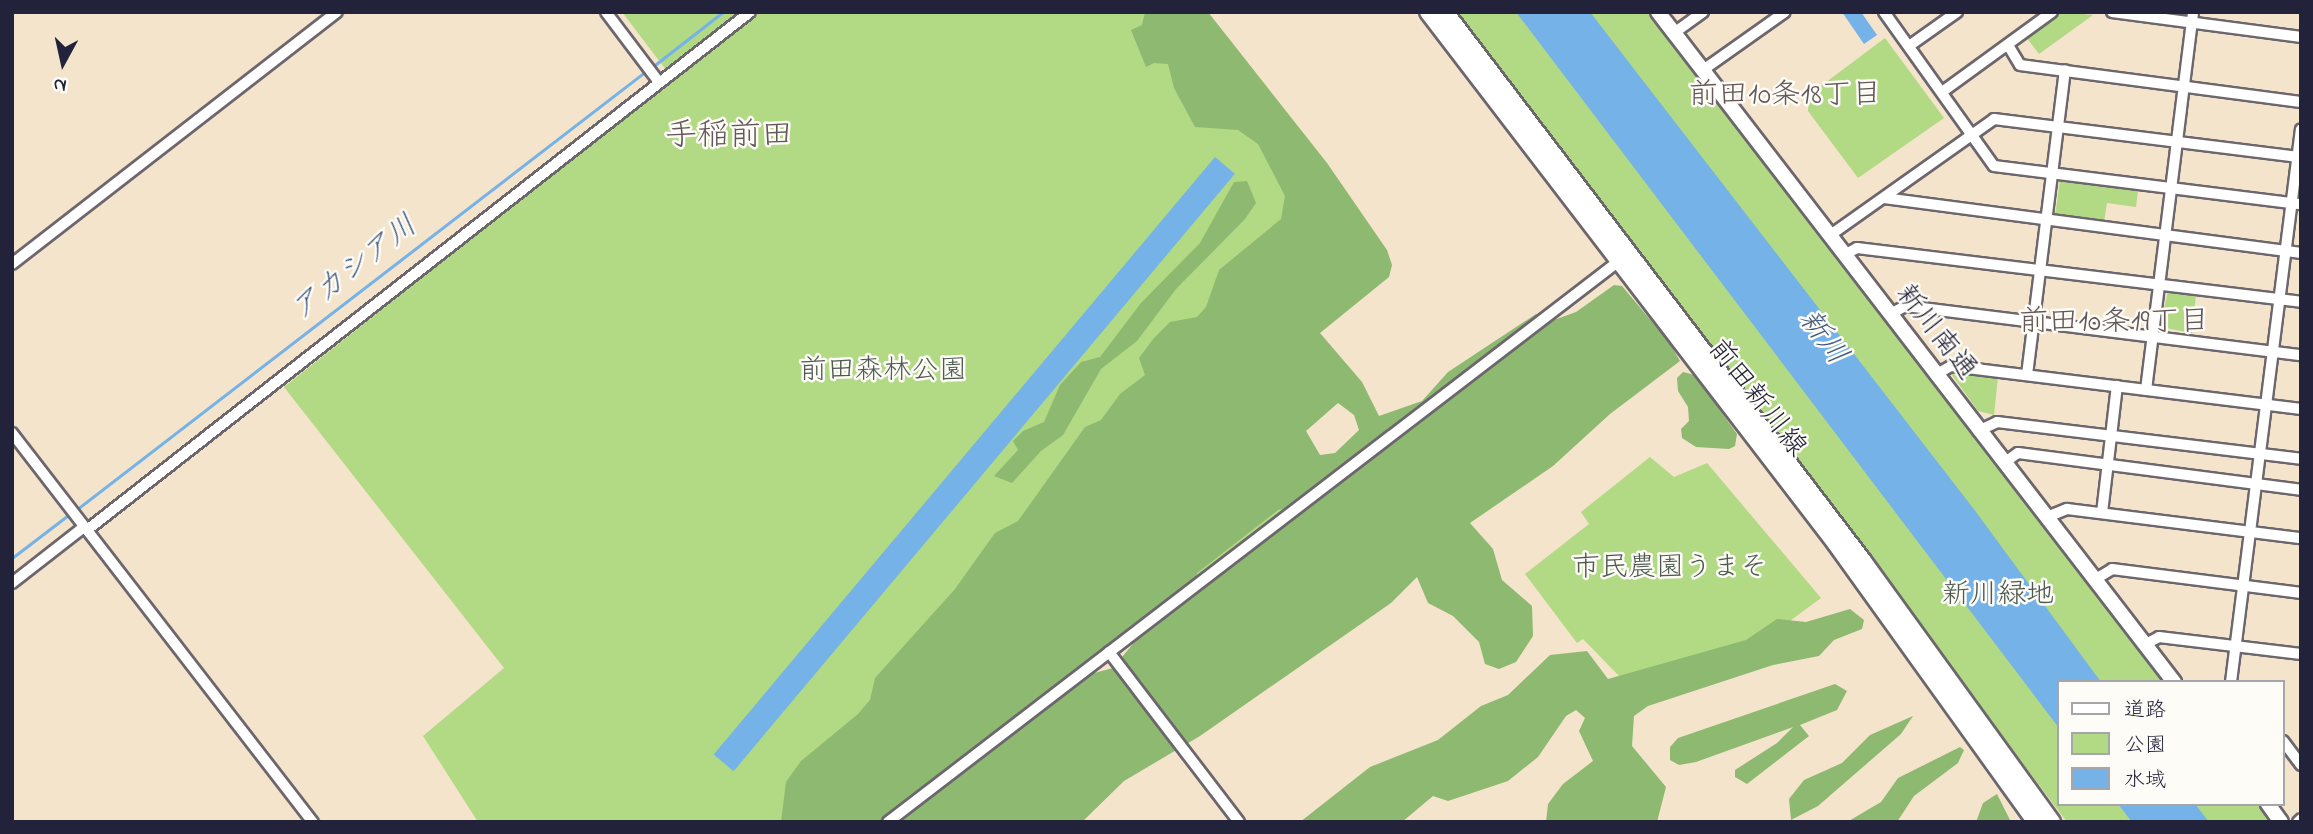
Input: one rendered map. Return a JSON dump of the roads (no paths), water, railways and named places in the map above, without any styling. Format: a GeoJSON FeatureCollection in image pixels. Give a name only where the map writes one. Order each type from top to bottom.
{"type":"FeatureCollection","features":[{"type":"Feature","properties":{"kind":"main road","name":"前田新川線"},"geometry":{"type":"LineString","coordinates":[[1429,12],[1863,561],[2052,822]]}},
{"type":"Feature","properties":{"kind":"main road","name":"前田新川線"},"geometry":{"type":"LineString","coordinates":[[1445,12],[1836,544],[2036,822]]}},
{"type":"Feature","properties":{"kind":"street"},"geometry":{"type":"LineString","coordinates":[[12,264],[337,12]]}},
{"type":"Feature","properties":{"kind":"street"},"geometry":{"type":"LineString","coordinates":[[606,12],[658,80]]}},
{"type":"Feature","properties":{"kind":"street"},"geometry":{"type":"LineString","coordinates":[[12,583],[658,80],[750,12]]}},
{"type":"Feature","properties":{"kind":"street","name":"新川南通"},"geometry":{"type":"LineString","coordinates":[[1658,12],[1978,431],[2172,680]]}},
{"type":"Feature","properties":{"kind":"street"},"geometry":{"type":"LineString","coordinates":[[1674,33],[1703,12]]}},
{"type":"Feature","properties":{"kind":"street"},"geometry":{"type":"LineString","coordinates":[[1703,71],[1785,12]]}},
{"type":"Feature","properties":{"kind":"street"},"geometry":{"type":"LineString","coordinates":[[1884,12],[1994,166],[2296,204]]}},
{"type":"Feature","properties":{"kind":"street"},"geometry":{"type":"LineString","coordinates":[[1909,46],[1957,12]]}},
{"type":"Feature","properties":{"kind":"street"},"geometry":{"type":"LineString","coordinates":[[1942,93],[2052,12]]}},
{"type":"Feature","properties":{"kind":"street"},"geometry":{"type":"LineString","coordinates":[[2112,12],[2193,18],[2301,37]]}},
{"type":"Feature","properties":{"kind":"street"},"geometry":{"type":"LineString","coordinates":[[2146,390],[2193,18]]}},
{"type":"Feature","properties":{"kind":"street"},"geometry":{"type":"LineString","coordinates":[[2008,45],[2020,65],[2301,102]]}},
{"type":"Feature","properties":{"kind":"street"},"geometry":{"type":"LineString","coordinates":[[2026,375],[2065,71]]}},
{"type":"Feature","properties":{"kind":"street"},"geometry":{"type":"LineString","coordinates":[[1829,236],[1994,119],[2299,157]]}},
{"type":"Feature","properties":{"kind":"street"},"geometry":{"type":"LineString","coordinates":[[2231,680],[2285,251],[2296,204],[2301,129]]}},
{"type":"Feature","properties":{"kind":"street"},"geometry":{"type":"LineString","coordinates":[[1884,198],[2301,253]]}},
{"type":"Feature","properties":{"kind":"street"},"geometry":{"type":"LineString","coordinates":[[1844,256],[1857,248],[2301,302]]}},
{"type":"Feature","properties":{"kind":"street"},"geometry":{"type":"LineString","coordinates":[[888,822],[1623,257]]}},
{"type":"Feature","properties":{"kind":"street"},"geometry":{"type":"LineString","coordinates":[[1890,314],[1906,306],[2301,355]]}},
{"type":"Feature","properties":{"kind":"street"},"geometry":{"type":"LineString","coordinates":[[1937,374],[1951,366],[2301,409]]}},
{"type":"Feature","properties":{"kind":"street"},"geometry":{"type":"LineString","coordinates":[[2102,513],[2117,386]]}},
{"type":"Feature","properties":{"kind":"street"},"geometry":{"type":"LineString","coordinates":[[1978,431],[1997,422],[2301,459]]}},
{"type":"Feature","properties":{"kind":"street"},"geometry":{"type":"LineString","coordinates":[[12,433],[313,822]]}},
{"type":"Feature","properties":{"kind":"street"},"geometry":{"type":"LineString","coordinates":[[2004,463],[2018,453],[2301,490]]}},
{"type":"Feature","properties":{"kind":"street"},"geometry":{"type":"LineString","coordinates":[[2047,517],[2062,509],[2301,538]]}},
{"type":"Feature","properties":{"kind":"street"},"geometry":{"type":"LineString","coordinates":[[2094,580],[2112,569],[2301,593]]}},
{"type":"Feature","properties":{"kind":"street"},"geometry":{"type":"LineString","coordinates":[[2146,645],[2159,637],[2301,654]]}},
{"type":"Feature","properties":{"kind":"street"},"geometry":{"type":"LineString","coordinates":[[1109,653],[1239,822]]}},
{"type":"Feature","properties":{"kind":"street"},"geometry":{"type":"LineString","coordinates":[[2285,744],[2301,765]]}},
{"type":"Feature","properties":{"kind":"street"},"geometry":{"type":"LineString","coordinates":[[2269,806],[2281,822]]}},
{"type":"Feature","properties":{"kind":"water","name":"新川"},"geometry":{"type":"Polygon","coordinates":[[[1516,12],[1590,12],[1976,512],[2100,680],[2058,680],[2058,727],[1516,12]]]}},
{"type":"Feature","properties":{"kind":"water"},"geometry":{"type":"Polygon","coordinates":[[[1842,12],[1861,12],[1877,35],[1864,44],[1842,12]]]}},
{"type":"Feature","properties":{"kind":"water"},"geometry":{"type":"Polygon","coordinates":[[[1215,157],[1235,174],[734,771],[714,755],[1215,157]]]}},
{"type":"Feature","properties":{"kind":"water"},"geometry":{"type":"Polygon","coordinates":[[[2120,806],[2197,806],[2209,822],[2132,822],[2120,806]]]}},
{"type":"Feature","properties":{"kind":"waterway","name":"アカシア川"},"geometry":{"type":"LineString","coordinates":[[651,68],[723,12]]}},
{"type":"Feature","properties":{"kind":"waterway","name":"アカシア川"},"geometry":{"type":"LineString","coordinates":[[76,510],[645,72]]}},
{"type":"Feature","properties":{"kind":"waterway","name":"アカシア川"},"geometry":{"type":"LineString","coordinates":[[12,558],[71,513]]}},
{"type":"Feature","properties":{"kind":"district","name":"前田10条18丁目"},"geometry":{"type":"Point","coordinates":[1785,96]}},
{"type":"Feature","properties":{"kind":"district","name":"手稲前田"},"geometry":{"type":"Point","coordinates":[729,137]}},
{"type":"Feature","properties":{"kind":"district","name":"前田10条19丁目"},"geometry":{"type":"Point","coordinates":[2114,323]}},
{"type":"Feature","properties":{"kind":"park label","name":"前田森林公園"},"geometry":{"type":"Point","coordinates":[883,372]}},
{"type":"Feature","properties":{"kind":"park label","name":"市民農園うまそ"},"geometry":{"type":"Point","coordinates":[1670,569]}},
{"type":"Feature","properties":{"kind":"park label","name":"新川緑地"},"geometry":{"type":"Point","coordinates":[1998,596]}}]}
